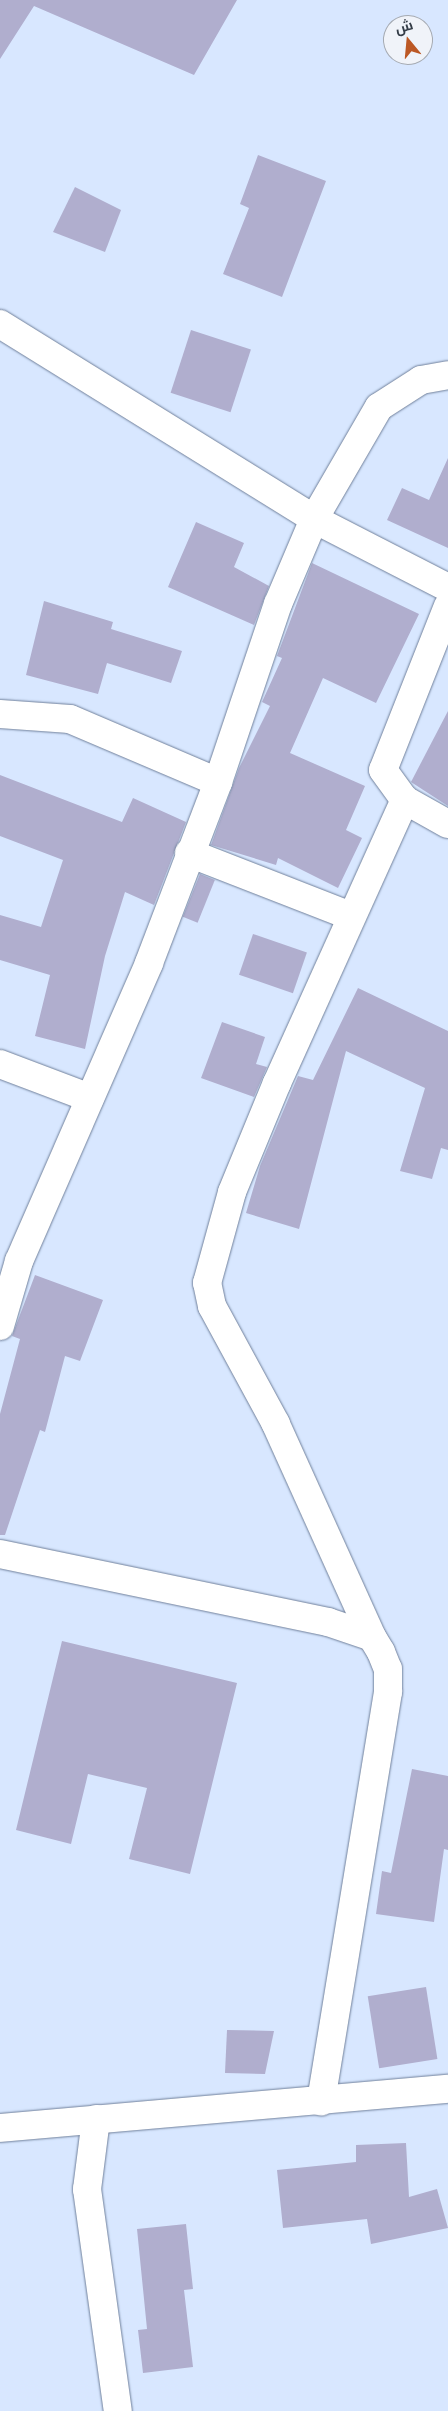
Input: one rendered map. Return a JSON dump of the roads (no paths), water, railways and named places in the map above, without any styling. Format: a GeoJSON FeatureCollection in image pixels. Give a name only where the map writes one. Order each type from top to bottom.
{"type":"FeatureCollection","features":[{"type":"Feature","properties":{"kind":"street"},"geometry":{"type":"LineString","coordinates":[[0,324],[314,519],[448,588]]}},
{"type":"Feature","properties":{"kind":"street"},"geometry":{"type":"LineString","coordinates":[[0,1326],[19,1261],[149,963],[189,853],[218,782],[278,604],[314,519],[379,408],[421,380],[448,375]]}},
{"type":"Feature","properties":{"kind":"street"},"geometry":{"type":"LineString","coordinates":[[448,606],[384,759],[389,782],[405,800],[448,824]]}},
{"type":"Feature","properties":{"kind":"street"},"geometry":{"type":"LineString","coordinates":[[0,714],[70,719],[218,782]]}},
{"type":"Feature","properties":{"kind":"street"},"geometry":{"type":"LineString","coordinates":[[321,2102],[388,1692],[388,1669],[276,1424],[212,1306],[207,1283],[232,1192],[351,916],[405,800]]}},
{"type":"Feature","properties":{"kind":"street"},"geometry":{"type":"LineString","coordinates":[[189,853],[351,916]]}},
{"type":"Feature","properties":{"kind":"street"},"geometry":{"type":"LineString","coordinates":[[0,1064],[90,1098]]}},
{"type":"Feature","properties":{"kind":"street"},"geometry":{"type":"LineString","coordinates":[[0,1554],[328,1622],[372,1637]]}},
{"type":"Feature","properties":{"kind":"street"},"geometry":{"type":"LineString","coordinates":[[0,2128],[96,2118],[321,2102],[448,2090]]}},
{"type":"Feature","properties":{"kind":"street"},"geometry":{"type":"LineString","coordinates":[[96,2118],[87,2189],[118,2411]]}}]}
